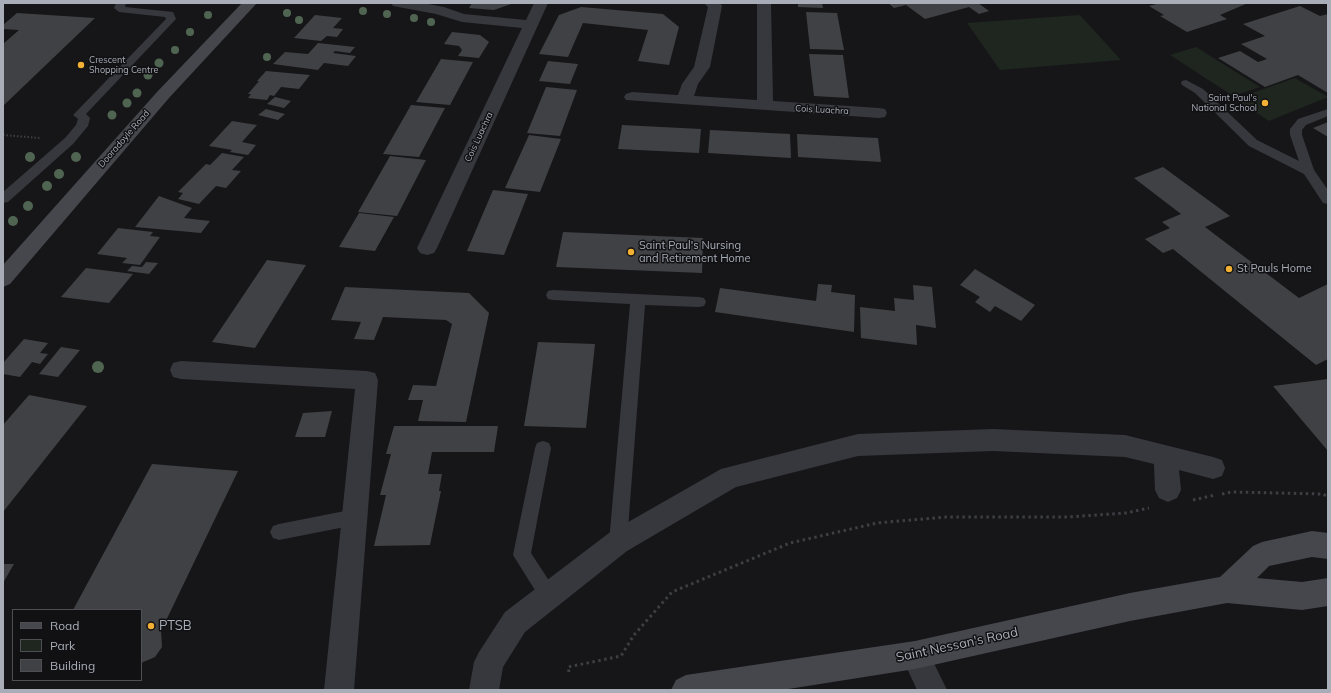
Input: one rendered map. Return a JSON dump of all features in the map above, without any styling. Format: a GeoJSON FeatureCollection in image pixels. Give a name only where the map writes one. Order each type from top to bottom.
{"type":"FeatureCollection","features":[{"type":"Feature","properties":{"kind":"main road","name":"Dooradoyle Road"},"geometry":{"type":"LineString","coordinates":[[3,279],[163,95],[250,3]]}},
{"type":"Feature","properties":{"kind":"main road"},"geometry":{"type":"LineString","coordinates":[[1227,589],[1262,555],[1312,544],[1328,546]]}},
{"type":"Feature","properties":{"kind":"main road","name":"Saint Nessan's Road"},"geometry":{"type":"LineString","coordinates":[[686,690],[916,655],[1130,607],[1227,589],[1302,596],[1328,592]]}},
{"type":"Feature","properties":{"kind":"street"},"geometry":{"type":"LineString","coordinates":[[398,3],[439,10],[462,18],[531,25]]}},
{"type":"Feature","properties":{"kind":"street","name":"Cois Luachra"},"geometry":{"type":"LineString","coordinates":[[427,248],[541,3]]}},
{"type":"Feature","properties":{"kind":"street"},"geometry":{"type":"LineString","coordinates":[[685,100],[690,84],[702,67],[715,6],[711,3]]}},
{"type":"Feature","properties":{"kind":"street"},"geometry":{"type":"LineString","coordinates":[[764,3],[765,106]]}},
{"type":"Feature","properties":{"kind":"street","name":"Cois Luachra"},"geometry":{"type":"LineString","coordinates":[[632,97],[880,113]]}},
{"type":"Feature","properties":{"kind":"street"},"geometry":{"type":"LineString","coordinates":[[181,370],[367,380],[339,690]]}},
{"type":"Feature","properties":{"kind":"street"},"geometry":{"type":"LineString","coordinates":[[484,690],[488,662],[516,622],[618,542],[730,477],[858,445],[993,440],[1125,446],[1213,468]]}},
{"type":"Feature","properties":{"kind":"street"},"geometry":{"type":"LineString","coordinates":[[1166,456],[1170,499]]}},
{"type":"Feature","properties":{"kind":"street"},"geometry":{"type":"LineString","coordinates":[[916,655],[932,690]]}},
{"type":"Feature","properties":{"kind":"lane"},"geometry":{"type":"LineString","coordinates":[[3,199],[73,136],[82,126],[84,118],[80,115],[172,19],[170,14],[122,10],[119,8],[121,3]]}},
{"type":"Feature","properties":{"kind":"lane"},"geometry":{"type":"LineString","coordinates":[[1186,83],[1199,90],[1253,143],[1308,171]]}},
{"type":"Feature","properties":{"kind":"lane"},"geometry":{"type":"LineString","coordinates":[[1328,112],[1302,122],[1296,129],[1296,135],[1308,171],[1328,200]]}},
{"type":"Feature","properties":{"kind":"lane"},"geometry":{"type":"LineString","coordinates":[[553,295],[699,302]]}},
{"type":"Feature","properties":{"kind":"lane"},"geometry":{"type":"LineString","coordinates":[[618,542],[638,299]]}},
{"type":"Feature","properties":{"kind":"lane"},"geometry":{"type":"LineString","coordinates":[[543,448],[522,555],[550,596]]}},
{"type":"Feature","properties":{"kind":"lane"},"geometry":{"type":"LineString","coordinates":[[279,532],[355,517]]}},
{"type":"Feature","properties":{"kind":"path"},"geometry":{"type":"LineString","coordinates":[[569,672],[568,667],[621,656],[634,635],[672,592],[790,543],[877,523],[946,517],[1068,517],[1126,513],[1170,499],[1232,492],[1323,494],[1328,497]]}},
{"type":"Feature","properties":{"kind":"green space"},"geometry":{"type":"Polygon","coordinates":[[[1080,15],[1121,60],[1000,70],[967,23],[1080,15]]]}},
{"type":"Feature","properties":{"kind":"green space"},"geometry":{"type":"Polygon","coordinates":[[[1196,47],[1260,87],[1233,96],[1170,55],[1196,47]]]}},
{"type":"Feature","properties":{"kind":"green space"},"geometry":{"type":"Polygon","coordinates":[[[1295,78],[1328,97],[1269,121],[1235,99],[1295,78]]]}},
{"type":"Feature","properties":{"kind":"building"},"geometry":{"type":"Polygon","coordinates":[[[472,3],[514,3],[494,10],[469,8],[472,3]]]}},
{"type":"Feature","properties":{"kind":"building"},"geometry":{"type":"Polygon","coordinates":[[[798,3],[822,3],[823,8],[798,7],[798,3]]]}},
{"type":"Feature","properties":{"kind":"building"},"geometry":{"type":"Polygon","coordinates":[[[888,3],[978,3],[989,11],[979,14],[969,7],[925,19],[906,5],[894,8],[888,3]]]}},
{"type":"Feature","properties":{"kind":"building"},"geometry":{"type":"Polygon","coordinates":[[[1160,3],[1248,3],[1220,15],[1227,19],[1187,32],[1160,16],[1164,15],[1149,6],[1160,3]]]}},
{"type":"Feature","properties":{"kind":"building","name":"Saint Paul's National School"},"geometry":{"type":"Polygon","coordinates":[[[1300,6],[1320,16],[1328,14],[1328,93],[1298,75],[1265,87],[1218,58],[1240,51],[1258,62],[1267,59],[1241,44],[1265,36],[1243,24],[1300,6]]]}},
{"type":"Feature","properties":{"kind":"building"},"geometry":{"type":"Polygon","coordinates":[[[581,7],[663,14],[679,27],[669,65],[638,61],[648,30],[583,23],[568,57],[539,54],[559,15],[581,7]]]}},
{"type":"Feature","properties":{"kind":"building"},"geometry":{"type":"Polygon","coordinates":[[[806,12],[837,13],[844,50],[810,49],[806,12]]]}},
{"type":"Feature","properties":{"kind":"building"},"geometry":{"type":"Polygon","coordinates":[[[17,13],[95,18],[3,106],[3,44],[19,30],[3,29],[3,25],[17,13]]]}},
{"type":"Feature","properties":{"kind":"building"},"geometry":{"type":"Polygon","coordinates":[[[315,15],[342,18],[333,28],[343,29],[337,37],[327,36],[321,41],[294,38],[315,15]]]}},
{"type":"Feature","properties":{"kind":"building"},"geometry":{"type":"Polygon","coordinates":[[[452,32],[480,35],[489,42],[479,58],[458,56],[462,50],[459,46],[444,44],[452,32]]]}},
{"type":"Feature","properties":{"kind":"building"},"geometry":{"type":"Polygon","coordinates":[[[318,43],[355,47],[350,53],[335,51],[333,53],[356,56],[348,66],[324,63],[318,70],[273,64],[285,52],[308,54],[318,43]]]}},
{"type":"Feature","properties":{"kind":"building"},"geometry":{"type":"Polygon","coordinates":[[[809,54],[843,55],[849,98],[814,96],[809,54]]]}},
{"type":"Feature","properties":{"kind":"building"},"geometry":{"type":"Polygon","coordinates":[[[441,59],[473,62],[450,105],[416,102],[441,59]]]}},
{"type":"Feature","properties":{"kind":"building"},"geometry":{"type":"Polygon","coordinates":[[[548,61],[578,64],[570,84],[539,81],[548,61]]]}},
{"type":"Feature","properties":{"kind":"building"},"geometry":{"type":"Polygon","coordinates":[[[266,71],[310,75],[299,89],[281,87],[274,96],[270,95],[267,100],[248,98],[251,94],[248,94],[266,71]]]}},
{"type":"Feature","properties":{"kind":"building"},"geometry":{"type":"Polygon","coordinates":[[[546,87],[577,90],[560,136],[527,133],[546,87]]]}},
{"type":"Feature","properties":{"kind":"building"},"geometry":{"type":"Polygon","coordinates":[[[275,97],[291,101],[284,108],[267,104],[275,97]]]}},
{"type":"Feature","properties":{"kind":"building"},"geometry":{"type":"Polygon","coordinates":[[[411,105],[445,108],[419,157],[383,154],[411,105]]]}},
{"type":"Feature","properties":{"kind":"building"},"geometry":{"type":"Polygon","coordinates":[[[266,109],[285,114],[278,120],[258,115],[266,109]]]}},
{"type":"Feature","properties":{"kind":"building"},"geometry":{"type":"Polygon","coordinates":[[[232,121],[257,125],[242,142],[256,145],[248,155],[230,152],[232,150],[209,146],[232,121]]]}},
{"type":"Feature","properties":{"kind":"building"},"geometry":{"type":"Polygon","coordinates":[[[1328,122],[1328,137],[1313,128],[1328,122]]]}},
{"type":"Feature","properties":{"kind":"building"},"geometry":{"type":"Polygon","coordinates":[[[622,125],[701,129],[699,153],[618,149],[622,125]]]}},
{"type":"Feature","properties":{"kind":"building"},"geometry":{"type":"Polygon","coordinates":[[[710,130],[790,134],[791,158],[708,153],[710,130]]]}},
{"type":"Feature","properties":{"kind":"building"},"geometry":{"type":"Polygon","coordinates":[[[797,134],[878,138],[881,162],[798,157],[797,134]]]}},
{"type":"Feature","properties":{"kind":"building"},"geometry":{"type":"Polygon","coordinates":[[[529,135],[561,139],[540,192],[505,188],[529,135]]]}},
{"type":"Feature","properties":{"kind":"building"},"geometry":{"type":"Polygon","coordinates":[[[222,153],[244,157],[232,170],[241,171],[226,188],[216,186],[199,204],[178,199],[183,193],[178,192],[206,164],[210,165],[222,153]]]}},
{"type":"Feature","properties":{"kind":"building"},"geometry":{"type":"Polygon","coordinates":[[[390,156],[426,160],[397,216],[358,212],[390,156]]]}},
{"type":"Feature","properties":{"kind":"building","name":"St Pauls Home"},"geometry":{"type":"Polygon","coordinates":[[[1163,167],[1230,216],[1205,227],[1299,298],[1328,284],[1328,359],[1316,365],[1173,249],[1163,253],[1145,239],[1170,228],[1162,222],[1181,214],[1134,178],[1163,167]]]}},
{"type":"Feature","properties":{"kind":"building"},"geometry":{"type":"Polygon","coordinates":[[[493,190],[528,194],[504,255],[467,251],[493,190]]]}},
{"type":"Feature","properties":{"kind":"building"},"geometry":{"type":"Polygon","coordinates":[[[159,196],[192,208],[184,218],[210,221],[201,233],[135,227],[159,196]]]}},
{"type":"Feature","properties":{"kind":"building"},"geometry":{"type":"Polygon","coordinates":[[[359,213],[394,217],[375,251],[339,247],[359,213]]]}},
{"type":"Feature","properties":{"kind":"building"},"geometry":{"type":"Polygon","coordinates":[[[118,228],[153,232],[150,236],[160,237],[140,265],[122,263],[127,258],[97,254],[118,228]]]}},
{"type":"Feature","properties":{"kind":"building","name":"Saint Paul's Nursing and Retirement Home"},"geometry":{"type":"Polygon","coordinates":[[[563,232],[703,238],[702,273],[556,267],[563,232]]]}},
{"type":"Feature","properties":{"kind":"building"},"geometry":{"type":"Polygon","coordinates":[[[267,260],[306,265],[255,348],[212,342],[267,260]]]}},
{"type":"Feature","properties":{"kind":"building"},"geometry":{"type":"Polygon","coordinates":[[[146,262],[158,263],[149,274],[127,271],[132,266],[142,267],[146,262]]]}},
{"type":"Feature","properties":{"kind":"building"},"geometry":{"type":"Polygon","coordinates":[[[86,268],[133,274],[109,303],[61,297],[86,268]]]}},
{"type":"Feature","properties":{"kind":"building"},"geometry":{"type":"Polygon","coordinates":[[[975,269],[1035,305],[1021,321],[995,306],[990,312],[975,302],[980,297],[960,285],[975,269]]]}},
{"type":"Feature","properties":{"kind":"building"},"geometry":{"type":"Polygon","coordinates":[[[818,284],[832,285],[831,292],[855,295],[854,332],[715,312],[720,288],[816,301],[818,284]]]}},
{"type":"Feature","properties":{"kind":"building"},"geometry":{"type":"Polygon","coordinates":[[[913,285],[932,287],[936,328],[916,325],[917,345],[861,338],[860,307],[895,311],[894,298],[914,300],[913,285]]]}},
{"type":"Feature","properties":{"kind":"building"},"geometry":{"type":"Polygon","coordinates":[[[345,287],[469,293],[489,313],[466,422],[418,421],[423,400],[408,400],[413,385],[436,386],[452,324],[446,320],[383,317],[374,340],[354,339],[361,322],[331,320],[345,287]]]}},
{"type":"Feature","properties":{"kind":"building"},"geometry":{"type":"Polygon","coordinates":[[[24,339],[48,343],[40,353],[48,354],[40,364],[32,362],[20,377],[3,374],[3,363],[24,339]]]}},
{"type":"Feature","properties":{"kind":"building"},"geometry":{"type":"Polygon","coordinates":[[[538,342],[595,344],[586,428],[524,426],[538,342]]]}},
{"type":"Feature","properties":{"kind":"building"},"geometry":{"type":"Polygon","coordinates":[[[61,347],[80,350],[58,377],[39,374],[61,347]]]}},
{"type":"Feature","properties":{"kind":"building"},"geometry":{"type":"Polygon","coordinates":[[[1328,379],[1328,451],[1273,386],[1328,379]]]}},
{"type":"Feature","properties":{"kind":"building"},"geometry":{"type":"Polygon","coordinates":[[[29,395],[87,406],[3,512],[3,425],[29,395]]]}},
{"type":"Feature","properties":{"kind":"building"},"geometry":{"type":"Polygon","coordinates":[[[332,411],[325,437],[295,437],[303,413],[332,411]]]}},
{"type":"Feature","properties":{"kind":"building"},"geometry":{"type":"Polygon","coordinates":[[[394,426],[498,426],[494,452],[432,452],[428,474],[442,474],[439,491],[441,491],[430,545],[374,546],[386,495],[380,495],[391,454],[386,454],[394,426]]]}},
{"type":"Feature","properties":{"kind":"building"},"geometry":{"type":"Polygon","coordinates":[[[152,464],[238,471],[161,631],[162,647],[155,657],[142,663],[142,609],[74,609],[152,464]]]}},
{"type":"Feature","properties":{"kind":"building"},"geometry":{"type":"Polygon","coordinates":[[[3,564],[14,564],[3,583],[3,564]]]}},
{"type":"Feature","properties":{"kind":"place","name":"Crescent Shopping Centre"},"geometry":{"type":"Point","coordinates":[81,65]}},
{"type":"Feature","properties":{"kind":"place","name":"Saint Paul's National School"},"geometry":{"type":"Point","coordinates":[1265,103]}},
{"type":"Feature","properties":{"kind":"place","name":"Saint Paul's Nursing and Retirement Home"},"geometry":{"type":"Point","coordinates":[631,252]}},
{"type":"Feature","properties":{"kind":"place","name":"St Pauls Home"},"geometry":{"type":"Point","coordinates":[1229,269]}},
{"type":"Feature","properties":{"kind":"place","name":"PTSB"},"geometry":{"type":"Point","coordinates":[151,626]}}]}
